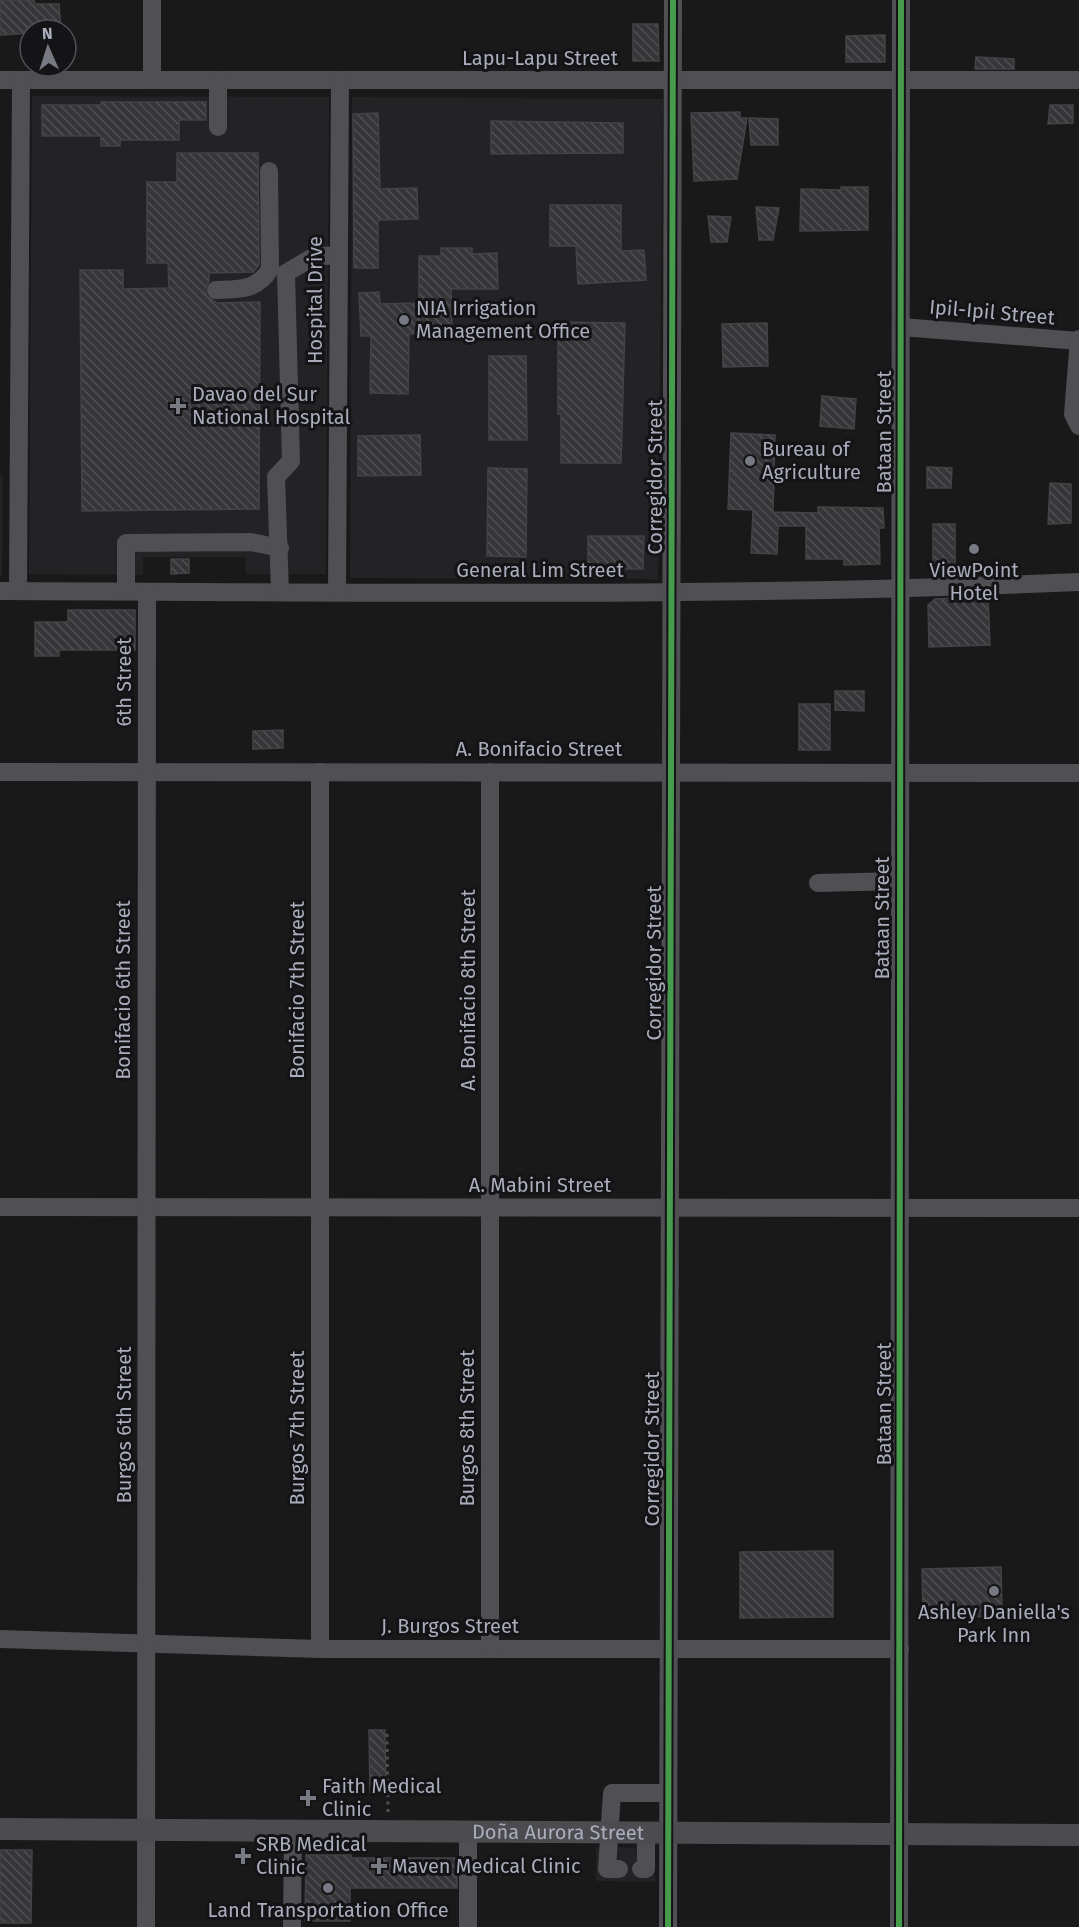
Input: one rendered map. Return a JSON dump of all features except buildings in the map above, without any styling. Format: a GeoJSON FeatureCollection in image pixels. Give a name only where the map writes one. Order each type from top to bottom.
{"type":"FeatureCollection","features":[{"type":"Feature","properties":{"kind":"main road","name":"Doña Aurora Street"},"geometry":{"type":"LineString","coordinates":[[0,1829],[901,1836],[1079,1835]]}},
{"type":"Feature","properties":{"kind":"street"},"geometry":{"type":"LineString","coordinates":[[152,0],[152,80]]}},
{"type":"Feature","properties":{"kind":"street","name":"Corregidor Street"},"geometry":{"type":"LineString","coordinates":[[668,1927],[668,1869],[657,1834],[668,1793],[673,0]]}},
{"type":"Feature","properties":{"kind":"street","name":"Bataan Street"},"geometry":{"type":"LineString","coordinates":[[899,1927],[901,1836],[898,773],[901,0]]}},
{"type":"Feature","properties":{"kind":"street","name":"Lapu-Lapu Street"},"geometry":{"type":"LineString","coordinates":[[0,80],[1079,80]]}},
{"type":"Feature","properties":{"kind":"street"},"geometry":{"type":"LineString","coordinates":[[9,591],[21,80]]}},
{"type":"Feature","properties":{"kind":"street"},"geometry":{"type":"LineString","coordinates":[[218,80],[218,127]]}},
{"type":"Feature","properties":{"kind":"street","name":"Hospital Drive"},"geometry":{"type":"LineString","coordinates":[[337,592],[337,255],[340,80]]}},
{"type":"Feature","properties":{"kind":"street"},"geometry":{"type":"LineString","coordinates":[[269,171],[291,461],[276,477],[280,592]]}},
{"type":"Feature","properties":{"kind":"street"},"geometry":{"type":"LineString","coordinates":[[216,290],[252,288],[278,271],[313,257],[337,255]]}},
{"type":"Feature","properties":{"kind":"street","name":"Ipil-Ipil Street"},"geometry":{"type":"LineString","coordinates":[[901,327],[1079,340]]}},
{"type":"Feature","properties":{"kind":"street"},"geometry":{"type":"LineString","coordinates":[[1079,340],[1073,414],[1079,426]]}},
{"type":"Feature","properties":{"kind":"street"},"geometry":{"type":"LineString","coordinates":[[126,591],[126,543],[251,542],[280,548]]}},
{"type":"Feature","properties":{"kind":"street","name":"General Lim Street"},"geometry":{"type":"LineString","coordinates":[[9,591],[672,592],[900,590],[1079,582]]}},
{"type":"Feature","properties":{"kind":"street","name":"6th Street"},"geometry":{"type":"LineString","coordinates":[[146,772],[147,591]]}},
{"type":"Feature","properties":{"kind":"street","name":"A. Bonifacio Street"},"geometry":{"type":"LineString","coordinates":[[0,772],[1079,773]]}},
{"type":"Feature","properties":{"kind":"street","name":"Bonifacio 6th Street"},"geometry":{"type":"LineString","coordinates":[[145,1207],[146,772]]}},
{"type":"Feature","properties":{"kind":"street","name":"Bonifacio 7th Street"},"geometry":{"type":"LineString","coordinates":[[320,772],[320,1208]]}},
{"type":"Feature","properties":{"kind":"street","name":"A. Bonifacio 8th Street"},"geometry":{"type":"LineString","coordinates":[[490,772],[490,1208]]}},
{"type":"Feature","properties":{"kind":"street"},"geometry":{"type":"LineString","coordinates":[[818,883],[899,881]]}},
{"type":"Feature","properties":{"kind":"street","name":"A. Mabini Street"},"geometry":{"type":"LineString","coordinates":[[0,1207],[1079,1208]]}},
{"type":"Feature","properties":{"kind":"street","name":"Burgos 6th Street"},"geometry":{"type":"LineString","coordinates":[[145,1207],[146,1927]]}},
{"type":"Feature","properties":{"kind":"street","name":"Burgos 7th Street"},"geometry":{"type":"LineString","coordinates":[[320,1208],[320,1649]]}},
{"type":"Feature","properties":{"kind":"street","name":"Burgos 8th Street"},"geometry":{"type":"LineString","coordinates":[[490,1208],[490,1649]]}},
{"type":"Feature","properties":{"kind":"street","name":"J. Burgos Street"},"geometry":{"type":"LineString","coordinates":[[0,1639],[320,1649],[900,1649]]}},
{"type":"Feature","properties":{"kind":"street"},"geometry":{"type":"LineString","coordinates":[[619,1869],[607,1869],[612,1792],[668,1793]]}},
{"type":"Feature","properties":{"kind":"street"},"geometry":{"type":"LineString","coordinates":[[292,1927],[293,1831]]}},
{"type":"Feature","properties":{"kind":"street"},"geometry":{"type":"LineString","coordinates":[[468,1833],[468,1927]]}},
{"type":"Feature","properties":{"kind":"street"},"geometry":{"type":"LineString","coordinates":[[657,1834],[643,1869],[668,1869]]}},
{"type":"Feature","properties":{"kind":"path"},"geometry":{"type":"LineString","coordinates":[[387,1734],[388,1832]]}},
{"type":"Feature","properties":{"kind":"shaded area","name":"Davao del Sur National Hospital"},"geometry":{"type":"Polygon","coordinates":[[[32,96],[329,97],[326,574],[246,574],[245,557],[143,557],[143,575],[29,574],[32,96]]]}},
{"type":"Feature","properties":{"kind":"shaded area"},"geometry":{"type":"Polygon","coordinates":[[[352,97],[663,99],[658,579],[350,578],[352,97]]]}},
{"type":"Feature","properties":{"kind":"shaded area"},"geometry":{"type":"Polygon","coordinates":[[[0,476],[3,476],[2,576],[0,576],[0,476]]]}},
{"type":"Feature","properties":{"kind":"shaded area"},"geometry":{"type":"Polygon","coordinates":[[[596,1847],[655,1848],[655,1882],[596,1881],[596,1847]]]}},
{"type":"Feature","properties":{"kind":"cycle path"},"geometry":{"type":"LineString","coordinates":[[668,1927],[673,0]]}},
{"type":"Feature","properties":{"kind":"cycle path"},"geometry":{"type":"LineString","coordinates":[[899,1927],[901,0]]}},
{"type":"Feature","properties":{"kind":"place","name":"NIA Irrigation Management Office"},"geometry":{"type":"Point","coordinates":[404,320]}},
{"type":"Feature","properties":{"kind":"place","name":"Davao del Sur National Hospital"},"geometry":{"type":"Point","coordinates":[178,406]}},
{"type":"Feature","properties":{"kind":"place","name":"Bureau of Agriculture"},"geometry":{"type":"Point","coordinates":[750,461]}},
{"type":"Feature","properties":{"kind":"place","name":"ViewPoint Hotel"},"geometry":{"type":"Point","coordinates":[974,549]}},
{"type":"Feature","properties":{"kind":"place","name":"Ashley Daniella's Park Inn"},"geometry":{"type":"Point","coordinates":[994,1591]}},
{"type":"Feature","properties":{"kind":"place","name":"Faith Medical Clinic"},"geometry":{"type":"Point","coordinates":[308,1798]}},
{"type":"Feature","properties":{"kind":"place","name":"SRB Medical Clinic"},"geometry":{"type":"Point","coordinates":[243,1856]}},
{"type":"Feature","properties":{"kind":"place","name":"Maven Medical Clinic"},"geometry":{"type":"Point","coordinates":[379,1866]}},
{"type":"Feature","properties":{"kind":"place","name":"Land Transportation Office"},"geometry":{"type":"Point","coordinates":[328,1888]}}]}
